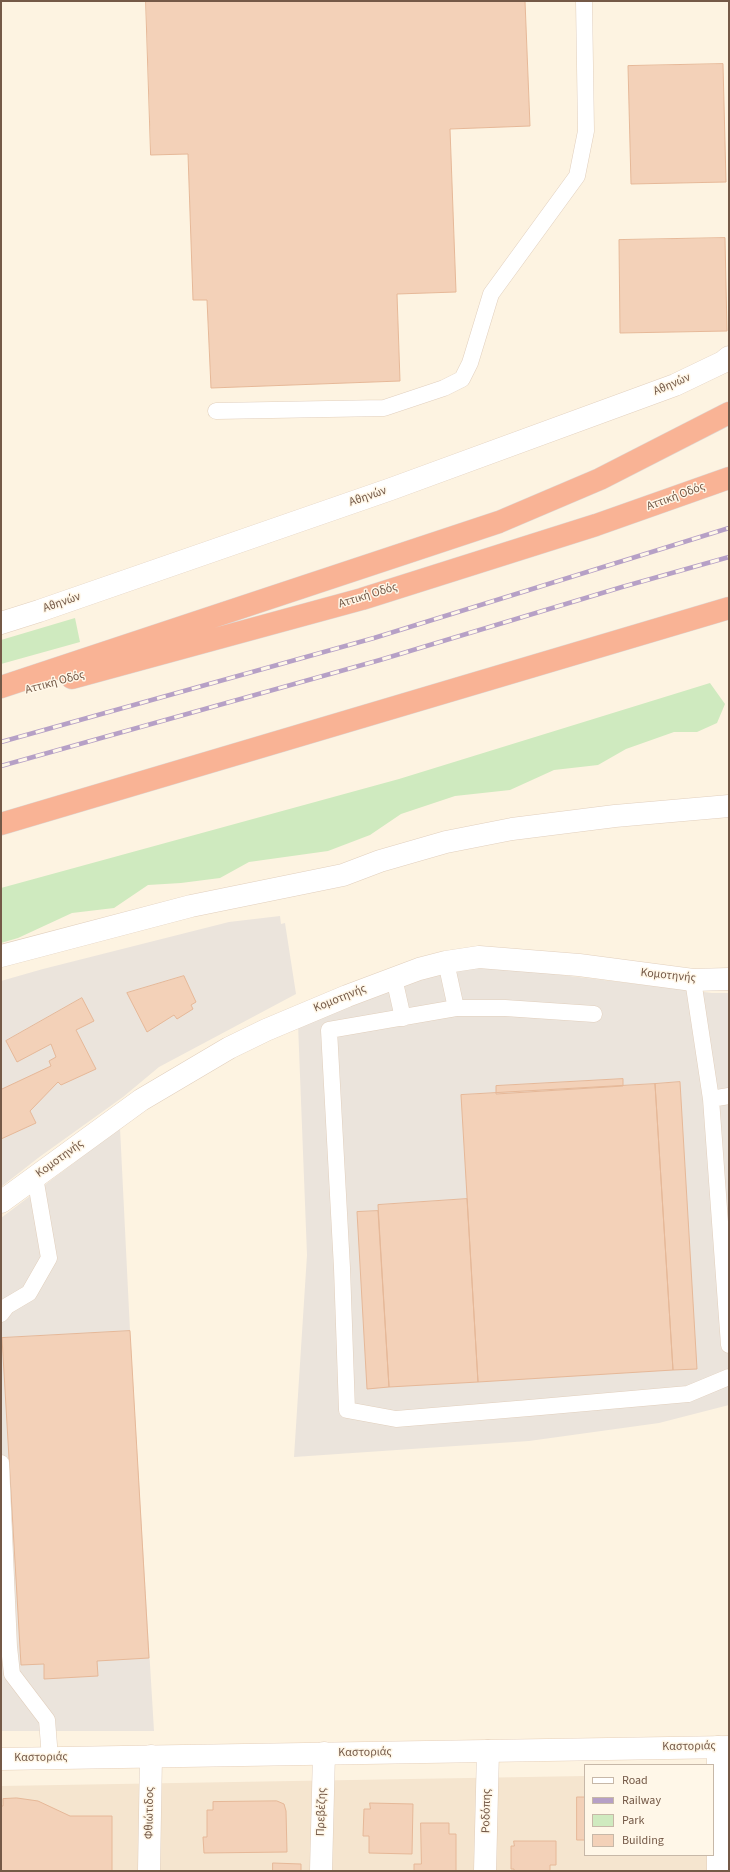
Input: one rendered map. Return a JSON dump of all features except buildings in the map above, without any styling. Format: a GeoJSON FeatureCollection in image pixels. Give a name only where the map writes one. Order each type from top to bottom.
{"type":"FeatureCollection","features":[{"type":"Feature","properties":{"kind":"highway"},"geometry":{"type":"LineString","coordinates":[[1,687],[499,522],[600,479],[729,412]]}},
{"type":"Feature","properties":{"kind":"highway","name":"Αττική Οδός"},"geometry":{"type":"LineString","coordinates":[[1,698],[362,598],[596,525],[729,478]]}},
{"type":"Feature","properties":{"kind":"highway"},"geometry":{"type":"LineString","coordinates":[[1,824],[729,608]]}},
{"type":"Feature","properties":{"kind":"street","name":"Αθηνών"},"geometry":{"type":"LineString","coordinates":[[1,623],[391,489],[660,391],[716,365],[729,357]]}},
{"type":"Feature","properties":{"kind":"street"},"geometry":{"type":"LineString","coordinates":[[1,956],[191,906],[343,874],[446,842],[512,829],[615,816],[729,806]]}},
{"type":"Feature","properties":{"kind":"street","name":"Κομοτηνής"},"geometry":{"type":"LineString","coordinates":[[1,1202],[142,1100],[229,1048],[281,1024],[394,978],[446,962],[479,957],[510,958],[579,965],[693,980],[729,979]]}},
{"type":"Feature","properties":{"kind":"street"},"geometry":{"type":"LineString","coordinates":[[718,1871],[724,1747]]}},
{"type":"Feature","properties":{"kind":"street","name":"Καστοριάς"},"geometry":{"type":"LineString","coordinates":[[1,1759],[724,1747]]}},
{"type":"Feature","properties":{"kind":"street","name":"Ροδόπης"},"geometry":{"type":"LineString","coordinates":[[485,1871],[488,1751]]}},
{"type":"Feature","properties":{"kind":"street","name":"Πρεβέζης"},"geometry":{"type":"LineString","coordinates":[[320,1871],[324,1753]]}},
{"type":"Feature","properties":{"kind":"street","name":"Φθιώτιδος"},"geometry":{"type":"LineString","coordinates":[[149,1871],[151,1756]]}},
{"type":"Feature","properties":{"kind":"lane"},"geometry":{"type":"LineString","coordinates":[[216,411],[384,408],[444,388],[462,379],[470,363],[492,294],[577,176],[586,131],[584,1]]}},
{"type":"Feature","properties":{"kind":"lane"},"geometry":{"type":"LineString","coordinates":[[446,962],[456,1008]]}},
{"type":"Feature","properties":{"kind":"lane"},"geometry":{"type":"LineString","coordinates":[[394,978],[403,1018]]}},
{"type":"Feature","properties":{"kind":"lane"},"geometry":{"type":"LineString","coordinates":[[693,980],[711,1099],[729,1344]]}},
{"type":"Feature","properties":{"kind":"lane"},"geometry":{"type":"LineString","coordinates":[[594,1014],[506,1008],[456,1008],[329,1030],[342,1268],[347,1410],[396,1419],[529,1408],[688,1394],[729,1377]]}},
{"type":"Feature","properties":{"kind":"lane"},"geometry":{"type":"LineString","coordinates":[[711,1099],[729,1096]]}},
{"type":"Feature","properties":{"kind":"lane"},"geometry":{"type":"LineString","coordinates":[[1,1314],[7,1306],[29,1293],[49,1258],[35,1177]]}},
{"type":"Feature","properties":{"kind":"lane"},"geometry":{"type":"LineString","coordinates":[[1,1463],[9,1647],[12,1674],[47,1720],[50,1758]]}},
{"type":"Feature","properties":{"kind":"shaded area"},"geometry":{"type":"Polygon","coordinates":[[[280,916],[281,924],[285,923],[296,994],[159,1067],[123,1097],[38,1158],[1,1187],[1,981],[229,922],[280,916]]]}},
{"type":"Feature","properties":{"kind":"shaded area"},"geometry":{"type":"Polygon","coordinates":[[[486,966],[712,993],[729,993],[729,1405],[659,1423],[529,1441],[294,1457],[307,1255],[298,1024],[413,980],[486,966]]]}},
{"type":"Feature","properties":{"kind":"shaded area"},"geometry":{"type":"Polygon","coordinates":[[[120,1128],[130,1331],[154,1731],[1,1731],[1,1218],[120,1128]]]}},
{"type":"Feature","properties":{"kind":"shaded area"},"geometry":{"type":"Polygon","coordinates":[[[584,1776],[584,1856],[714,1856],[729,1871],[1,1871],[1,1786],[584,1776]]]}},
{"type":"Feature","properties":{"kind":"green space"},"geometry":{"type":"Polygon","coordinates":[[[75,618],[80,642],[1,664],[1,640],[75,618]]]}},
{"type":"Feature","properties":{"kind":"green space"},"geometry":{"type":"Polygon","coordinates":[[[710,683],[725,704],[717,723],[697,732],[674,732],[626,749],[598,765],[554,770],[510,790],[455,796],[401,814],[370,835],[328,851],[249,862],[220,878],[181,883],[148,885],[114,908],[72,913],[18,938],[1,943],[1,888],[399,779],[710,683]]]}},
{"type":"Feature","properties":{"kind":"railway"},"geometry":{"type":"LineString","coordinates":[[1,742],[374,638],[729,528]]}},
{"type":"Feature","properties":{"kind":"railway"},"geometry":{"type":"LineString","coordinates":[[1,766],[380,660],[622,587],[729,557]]}}]}
